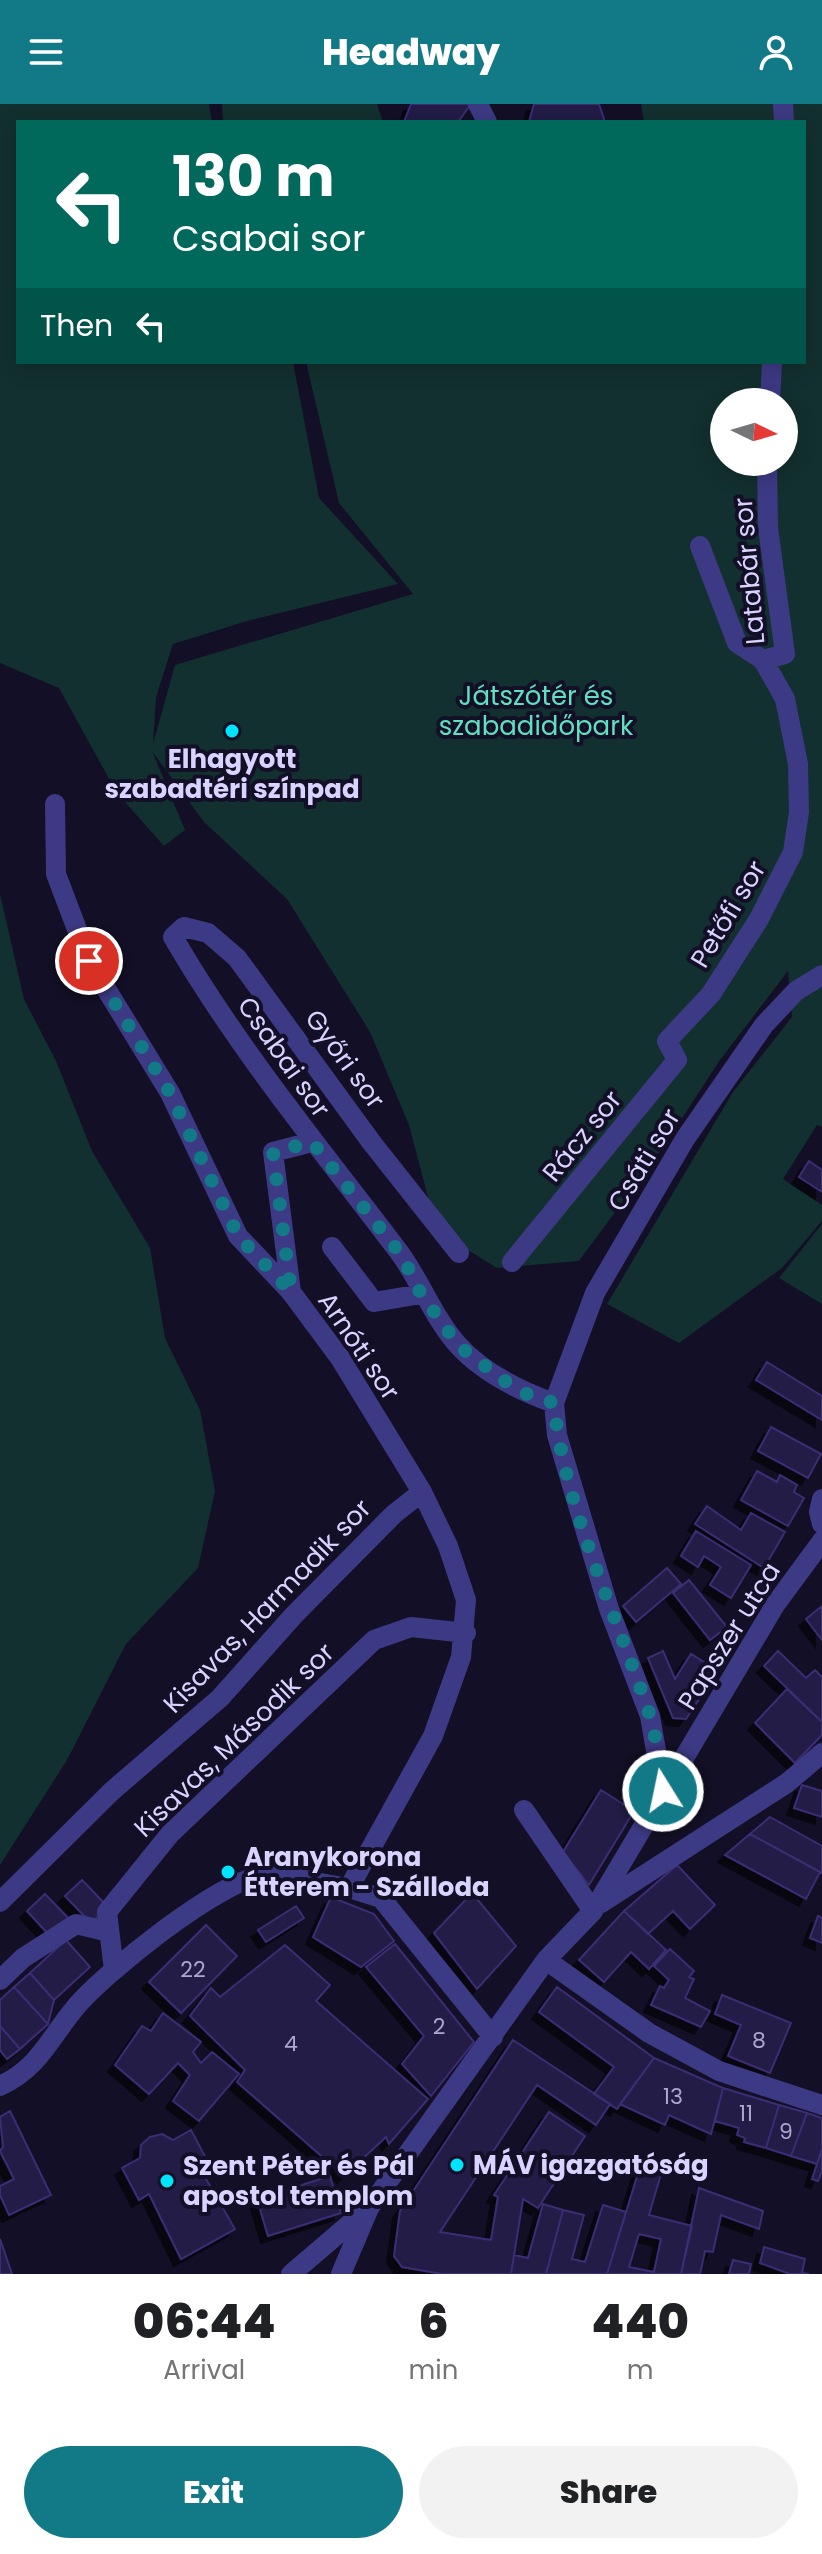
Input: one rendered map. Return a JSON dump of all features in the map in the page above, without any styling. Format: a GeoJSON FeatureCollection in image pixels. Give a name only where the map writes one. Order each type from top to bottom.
{"type":"FeatureCollection","features":[{"type":"Feature","properties":{"kind":"street"},"geometry":{"type":"LineString","coordinates":[[771,388],[772,364]]}},
{"type":"Feature","properties":{"kind":"street","name":"Latabár sor"},"geometry":{"type":"LineString","coordinates":[[763,660],[785,654],[768,528],[767,476]]}},
{"type":"Feature","properties":{"kind":"street","name":"Petőfi sor"},"geometry":{"type":"LineString","coordinates":[[667,1041],[711,994],[782,878],[793,852],[799,812],[798,764],[785,699],[763,660],[737,643],[700,546]]}},
{"type":"Feature","properties":{"kind":"street","name":"Arnóti sor"},"geometry":{"type":"LineString","coordinates":[[55,804],[56,874],[89,961],[170,1093],[238,1236],[291,1292],[340,1358],[422,1492],[448,1546],[466,1600],[466,1633]]}},
{"type":"Feature","properties":{"kind":"street","name":"Győri sor"},"geometry":{"type":"LineString","coordinates":[[173,937],[184,927],[208,933],[237,958],[372,1143],[459,1253]]}},
{"type":"Feature","properties":{"kind":"street","name":"Csabai sor"},"geometry":{"type":"LineString","coordinates":[[173,937],[202,988],[312,1142],[402,1256],[421,1294],[459,1346],[518,1391],[554,1403]]}},
{"type":"Feature","properties":{"kind":"street","name":"Csáti sor"},"geometry":{"type":"LineString","coordinates":[[554,1403],[595,1293],[685,1139],[764,1025],[796,991],[822,975]]}},
{"type":"Feature","properties":{"kind":"street","name":"Rácz sor"},"geometry":{"type":"LineString","coordinates":[[512,1262],[677,1060],[667,1041]]}},
{"type":"Feature","properties":{"kind":"street"},"geometry":{"type":"LineString","coordinates":[[291,1292],[273,1152],[312,1142]]}},
{"type":"Feature","properties":{"kind":"street"},"geometry":{"type":"LineString","coordinates":[[332,1247],[374,1302],[421,1294]]}},
{"type":"Feature","properties":{"kind":"street"},"geometry":{"type":"LineString","coordinates":[[554,1403],[557,1435],[609,1609],[650,1716],[663,1791]]}},
{"type":"Feature","properties":{"kind":"street","name":"Kisavas, Harmadik sor"},"geometry":{"type":"LineString","coordinates":[[0,1902],[151,1757],[220,1698],[294,1615],[394,1514],[422,1492]]}},
{"type":"Feature","properties":{"kind":"street"},"geometry":{"type":"LineString","coordinates":[[822,1499],[822,1524]]}},
{"type":"Feature","properties":{"kind":"street","name":"Papszer utca"},"geometry":{"type":"LineString","coordinates":[[369,2208],[546,1960],[595,1908],[775,1605],[822,1541]]}},
{"type":"Feature","properties":{"kind":"street","name":"Kisavas, Második sor"},"geometry":{"type":"LineString","coordinates":[[109,1932],[107,1912],[170,1834],[374,1640],[411,1627],[466,1633]]}},
{"type":"Feature","properties":{"kind":"street"},"geometry":{"type":"LineString","coordinates":[[349,1888],[433,1736],[466,1633]]}},
{"type":"Feature","properties":{"kind":"street"},"geometry":{"type":"LineString","coordinates":[[524,1810],[595,1908],[787,1783],[822,1753]]}},
{"type":"Feature","properties":{"kind":"street"},"geometry":{"type":"LineString","coordinates":[[0,2086],[22,2076],[75,2007],[114,1970],[192,1908],[261,1876],[349,1888],[381,1898],[493,2037]]}},
{"type":"Feature","properties":{"kind":"street"},"geometry":{"type":"LineString","coordinates":[[0,1980],[23,1958],[76,1924],[109,1932],[114,1970]]}},
{"type":"Feature","properties":{"kind":"street"},"geometry":{"type":"LineString","coordinates":[[546,1960],[649,2033],[719,2071],[822,2105]]}},
{"type":"Feature","properties":{"kind":"street"},"geometry":{"type":"LineString","coordinates":[[291,2274],[369,2208]]}},
{"type":"Feature","properties":{"kind":"street"},"geometry":{"type":"LineString","coordinates":[[341,2274],[369,2208]]}},
{"type":"Feature","properties":{"kind":"green space","name":"Játszótér és szabadidőpark"},"geometry":{"type":"Polygon","coordinates":[[[0,104],[209,104],[212,120],[16,120],[16,364],[293,364],[319,498],[398,584],[247,621],[173,644],[156,697],[153,744],[175,665],[413,594],[339,503],[306,364],[806,364],[806,120],[644,120],[641,104],[822,104],[822,1127],[817,1125],[783,1179],[822,1205],[822,1221],[782,1268],[679,1343],[607,1304],[733,1092],[792,1017],[788,971],[720,1060],[663,1147],[579,1261],[497,1268],[437,1231],[409,1125],[370,1032],[287,899],[204,822],[152,751],[185,830],[164,846],[117,793],[59,688],[0,663],[0,104]]]}},
{"type":"Feature","properties":{"kind":"green space"},"geometry":{"type":"Polygon","coordinates":[[[222,104],[377,104],[382,120],[223,120],[222,104]]]}},
{"type":"Feature","properties":{"kind":"green space"},"geometry":{"type":"Polygon","coordinates":[[[0,894],[24,999],[56,1061],[92,1151],[150,1248],[165,1338],[200,1410],[215,1491],[198,1568],[126,1644],[67,1760],[0,1865],[0,894]]]}},
{"type":"Feature","properties":{"kind":"green space"},"geometry":{"type":"Polygon","coordinates":[[[822,1224],[822,1304],[779,1278],[822,1224]]]}},
{"type":"Feature","properties":{"kind":"building"},"geometry":{"type":"Polygon","coordinates":[[[411,104],[471,104],[459,120],[405,120],[411,104]]]}},
{"type":"Feature","properties":{"kind":"building"},"geometry":{"type":"Polygon","coordinates":[[[534,104],[599,104],[604,120],[530,120],[534,104]]]}},
{"type":"Feature","properties":{"kind":"building"},"geometry":{"type":"Polygon","coordinates":[[[809,1161],[822,1170],[822,1192],[799,1177],[809,1161]]]}},
{"type":"Feature","properties":{"kind":"building"},"geometry":{"type":"Polygon","coordinates":[[[767,1362],[822,1396],[822,1420],[756,1380],[767,1362]]]}},
{"type":"Feature","properties":{"kind":"building"},"geometry":{"type":"Polygon","coordinates":[[[771,1427],[821,1454],[808,1478],[758,1451],[771,1427]]]}},
{"type":"Feature","properties":{"kind":"building"},"geometry":{"type":"Polygon","coordinates":[[[757,1471],[777,1482],[780,1475],[797,1485],[794,1492],[804,1498],[788,1526],[741,1500],[757,1471]]]}},
{"type":"Feature","properties":{"kind":"building"},"geometry":{"type":"Polygon","coordinates":[[[707,1506],[741,1530],[751,1513],[785,1532],[764,1568],[695,1524],[707,1506]]]}},
{"type":"Feature","properties":{"kind":"building"},"geometry":{"type":"Polygon","coordinates":[[[696,1531],[751,1565],[731,1598],[710,1585],[721,1567],[704,1556],[698,1567],[681,1556],[696,1531]]]}},
{"type":"Feature","properties":{"kind":"building"},"geometry":{"type":"Polygon","coordinates":[[[667,1568],[681,1584],[636,1622],[623,1606],[667,1568]]]}},
{"type":"Feature","properties":{"kind":"building"},"geometry":{"type":"Polygon","coordinates":[[[689,1580],[727,1627],[710,1640],[673,1593],[689,1580]]]}},
{"type":"Feature","properties":{"kind":"building"},"geometry":{"type":"Polygon","coordinates":[[[822,1606],[822,1640],[806,1619],[822,1606]]]}},
{"type":"Feature","properties":{"kind":"building"},"geometry":{"type":"Polygon","coordinates":[[[663,1651],[675,1679],[691,1654],[718,1671],[686,1719],[673,1718],[648,1658],[663,1651]]]}},
{"type":"Feature","properties":{"kind":"building"},"geometry":{"type":"Polygon","coordinates":[[[778,1651],[806,1678],[815,1670],[822,1677],[822,1722],[764,1666],[778,1651]]]}},
{"type":"Feature","properties":{"kind":"building"},"geometry":{"type":"Polygon","coordinates":[[[787,1689],[822,1722],[822,1735],[795,1763],[755,1723],[787,1689]]]}},
{"type":"Feature","properties":{"kind":"building"},"geometry":{"type":"Polygon","coordinates":[[[802,1785],[822,1791],[822,1817],[794,1808],[802,1785]]]}},
{"type":"Feature","properties":{"kind":"building"},"geometry":{"type":"Polygon","coordinates":[[[601,1790],[634,1811],[589,1885],[563,1852],[601,1790]]]}},
{"type":"Feature","properties":{"kind":"building"},"geometry":{"type":"Polygon","coordinates":[[[770,1817],[822,1846],[822,1873],[750,1834],[770,1817]]]}},
{"type":"Feature","properties":{"kind":"building"},"geometry":{"type":"Polygon","coordinates":[[[750,1834],[820,1872],[806,1899],[725,1855],[750,1834]]]}},
{"type":"Feature","properties":{"kind":"building"},"geometry":{"type":"Polygon","coordinates":[[[677,1865],[715,1905],[690,1929],[673,1911],[648,1934],[624,1911],[677,1865]]]}},
{"type":"Feature","properties":{"kind":"building"},"geometry":{"type":"Polygon","coordinates":[[[82,1880],[108,1907],[91,1923],[65,1896],[82,1880]]]}},
{"type":"Feature","properties":{"kind":"building"},"geometry":{"type":"Polygon","coordinates":[[[472,1893],[516,1946],[477,1989],[434,1933],[472,1893]]]}},
{"type":"Feature","properties":{"kind":"building"},"geometry":{"type":"Polygon","coordinates":[[[45,1894],[68,1918],[50,1936],[27,1911],[45,1894]]]}},
{"type":"Feature","properties":{"kind":"building"},"geometry":{"type":"Polygon","coordinates":[[[331,1897],[374,1914],[394,1941],[361,1967],[313,1937],[331,1897]]]}},
{"type":"Feature","properties":{"kind":"building"},"geometry":{"type":"Polygon","coordinates":[[[296,1906],[304,1918],[266,1942],[258,1930],[296,1906]]]}},
{"type":"Feature","properties":{"kind":"building"},"geometry":{"type":"Polygon","coordinates":[[[624,1911],[666,1950],[649,1969],[631,1952],[604,1982],[579,1960],[624,1911]]]}},
{"type":"Feature","properties":{"kind":"building"},"geometry":{"type":"Polygon","coordinates":[[[818,1916],[822,1918],[822,1943],[810,1938],[818,1916]]]}},
{"type":"Feature","properties":{"kind":"building"},"geometry":{"type":"Polygon","coordinates":[[[206,1925],[237,1956],[181,2013],[149,1982],[206,1925]]]}},
{"type":"Feature","properties":{"kind":"building"},"geometry":{"type":"Polygon","coordinates":[[[66,1940],[90,1967],[54,2000],[30,1973],[66,1940]]]}},
{"type":"Feature","properties":{"kind":"building"},"geometry":{"type":"Polygon","coordinates":[[[395,1944],[474,2042],[431,2096],[402,2064],[424,2036],[366,1967],[395,1944]]]}},
{"type":"Feature","properties":{"kind":"building"},"geometry":{"type":"Polygon","coordinates":[[[285,1945],[330,1985],[316,2001],[428,2099],[389,2144],[386,2137],[344,2176],[237,2082],[245,2070],[190,2016],[211,1988],[220,1997],[285,1945]]]}},
{"type":"Feature","properties":{"kind":"building"},"geometry":{"type":"Polygon","coordinates":[[[670,1949],[694,1971],[689,1977],[694,1979],[685,1998],[710,2011],[701,2027],[651,2005],[660,1986],[664,1988],[669,1980],[654,1966],[670,1949]]]}},
{"type":"Feature","properties":{"kind":"building"},"geometry":{"type":"Polygon","coordinates":[[[30,1973],[54,2000],[48,2024],[14,1987],[30,1973]]]}},
{"type":"Feature","properties":{"kind":"building"},"geometry":{"type":"Polygon","coordinates":[[[14,1987],[48,2024],[20,2049],[0,2026],[0,2000],[14,1987]]]}},
{"type":"Feature","properties":{"kind":"building"},"geometry":{"type":"Polygon","coordinates":[[[557,1987],[654,2058],[617,2109],[594,2094],[614,2067],[539,2012],[557,1987]]]}},
{"type":"Feature","properties":{"kind":"building"},"geometry":{"type":"Polygon","coordinates":[[[722,1995],[791,2023],[770,2073],[728,2056],[741,2025],[715,2014],[722,1995]]]}},
{"type":"Feature","properties":{"kind":"building"},"geometry":{"type":"Polygon","coordinates":[[[163,2013],[201,2042],[193,2052],[201,2063],[212,2052],[239,2074],[199,2121],[173,2101],[190,2075],[178,2063],[149,2094],[115,2065],[142,2026],[151,2031],[163,2013]]]}},
{"type":"Feature","properties":{"kind":"building"},"geometry":{"type":"Polygon","coordinates":[[[0,2026],[20,2049],[7,2059],[0,2050],[0,2026]]]}},
{"type":"Feature","properties":{"kind":"building","name":"MÁV igazgatóság"},"geometry":{"type":"Polygon","coordinates":[[[513,2040],[610,2104],[596,2125],[537,2085],[440,2232],[491,2240],[498,2197],[494,2195],[549,2112],[585,2136],[538,2208],[523,2199],[511,2274],[442,2274],[402,2267],[394,2256],[400,2211],[513,2040]]]}},
{"type":"Feature","properties":{"kind":"building"},"geometry":{"type":"Polygon","coordinates":[[[654,2058],[723,2088],[711,2134],[669,2115],[665,2125],[620,2104],[654,2058]]]}},
{"type":"Feature","properties":{"kind":"building"},"geometry":{"type":"Polygon","coordinates":[[[723,2088],[779,2105],[766,2148],[744,2142],[745,2138],[737,2135],[739,2128],[715,2121],[723,2088]]]}},
{"type":"Feature","properties":{"kind":"building"},"geometry":{"type":"Polygon","coordinates":[[[779,2105],[807,2113],[791,2156],[766,2148],[779,2105]]]}},
{"type":"Feature","properties":{"kind":"building"},"geometry":{"type":"Polygon","coordinates":[[[10,2111],[51,2195],[9,2215],[0,2195],[0,2186],[14,2179],[0,2151],[3,2147],[0,2117],[10,2111]]]}},
{"type":"Feature","properties":{"kind":"building"},"geometry":{"type":"Polygon","coordinates":[[[807,2113],[822,2118],[822,2149],[817,2164],[791,2156],[807,2113]]]}},
{"type":"Feature","properties":{"kind":"building","name":"Szent Péter és Pál apostol templom"},"geometry":{"type":"Polygon","coordinates":[[[191,2130],[208,2162],[199,2167],[235,2229],[181,2259],[149,2194],[139,2200],[122,2168],[140,2158],[141,2145],[150,2137],[162,2134],[173,2140],[191,2130]]]}},
{"type":"Feature","properties":{"kind":"building"},"geometry":{"type":"Polygon","coordinates":[[[822,2149],[822,2171],[818,2181],[812,2179],[822,2149]]]}},
{"type":"Feature","properties":{"kind":"building"},"geometry":{"type":"Polygon","coordinates":[[[640,2167],[661,2174],[649,2215],[692,2226],[681,2274],[607,2274],[640,2167]],[[639,2234],[629,2267],[654,2272],[661,2239],[639,2234]]]}},
{"type":"Feature","properties":{"kind":"building"},"geometry":{"type":"Polygon","coordinates":[[[330,2176],[341,2213],[268,2236],[257,2199],[330,2176]]]}},
{"type":"Feature","properties":{"kind":"building"},"geometry":{"type":"Polygon","coordinates":[[[699,2188],[763,2211],[759,2229],[721,2215],[713,2252],[705,2251],[700,2274],[681,2274],[699,2188]]]}},
{"type":"Feature","properties":{"kind":"building"},"geometry":{"type":"Polygon","coordinates":[[[543,2204],[563,2210],[546,2274],[511,2274],[514,2255],[528,2258],[543,2204]]]}},
{"type":"Feature","properties":{"kind":"building"},"geometry":{"type":"Polygon","coordinates":[[[603,2205],[626,2212],[607,2274],[546,2274],[563,2210],[584,2215],[572,2259],[585,2262],[603,2205]]]}},
{"type":"Feature","properties":{"kind":"building"},"geometry":{"type":"Polygon","coordinates":[[[0,2239],[12,2274],[0,2274],[0,2239]]]}},
{"type":"Feature","properties":{"kind":"building"},"geometry":{"type":"Polygon","coordinates":[[[764,2247],[805,2259],[802,2273],[809,2274],[790,2274],[760,2263],[764,2247]]]}},
{"type":"Feature","properties":{"kind":"building"},"geometry":{"type":"Polygon","coordinates":[[[733,2260],[751,2264],[749,2274],[729,2274],[733,2260]]]}},
{"type":"Feature","properties":{"kind":"place","name":"Elhagyott szabadtéri színpad"},"geometry":{"type":"Point","coordinates":[232,731]}},
{"type":"Feature","properties":{"kind":"place","name":"Aranykorona Étterem - Szálloda"},"geometry":{"type":"Point","coordinates":[228,1872]}},
{"type":"Feature","properties":{"kind":"place","name":"MÁV igazgatóság"},"geometry":{"type":"Point","coordinates":[457,2165]}},
{"type":"Feature","properties":{"kind":"place","name":"Szent Péter és Pál apostol templom"},"geometry":{"type":"Point","coordinates":[167,2181]}},
{"type":"Feature","properties":{"kind":"route"},"geometry":{"type":"LineString","coordinates":[[89,961],[170,1093],[238,1236],[291,1292],[273,1152],[312,1142],[402,1256],[421,1294],[459,1346],[518,1391],[554,1403],[557,1435],[609,1609],[650,1716],[663,1791]]}}]}
